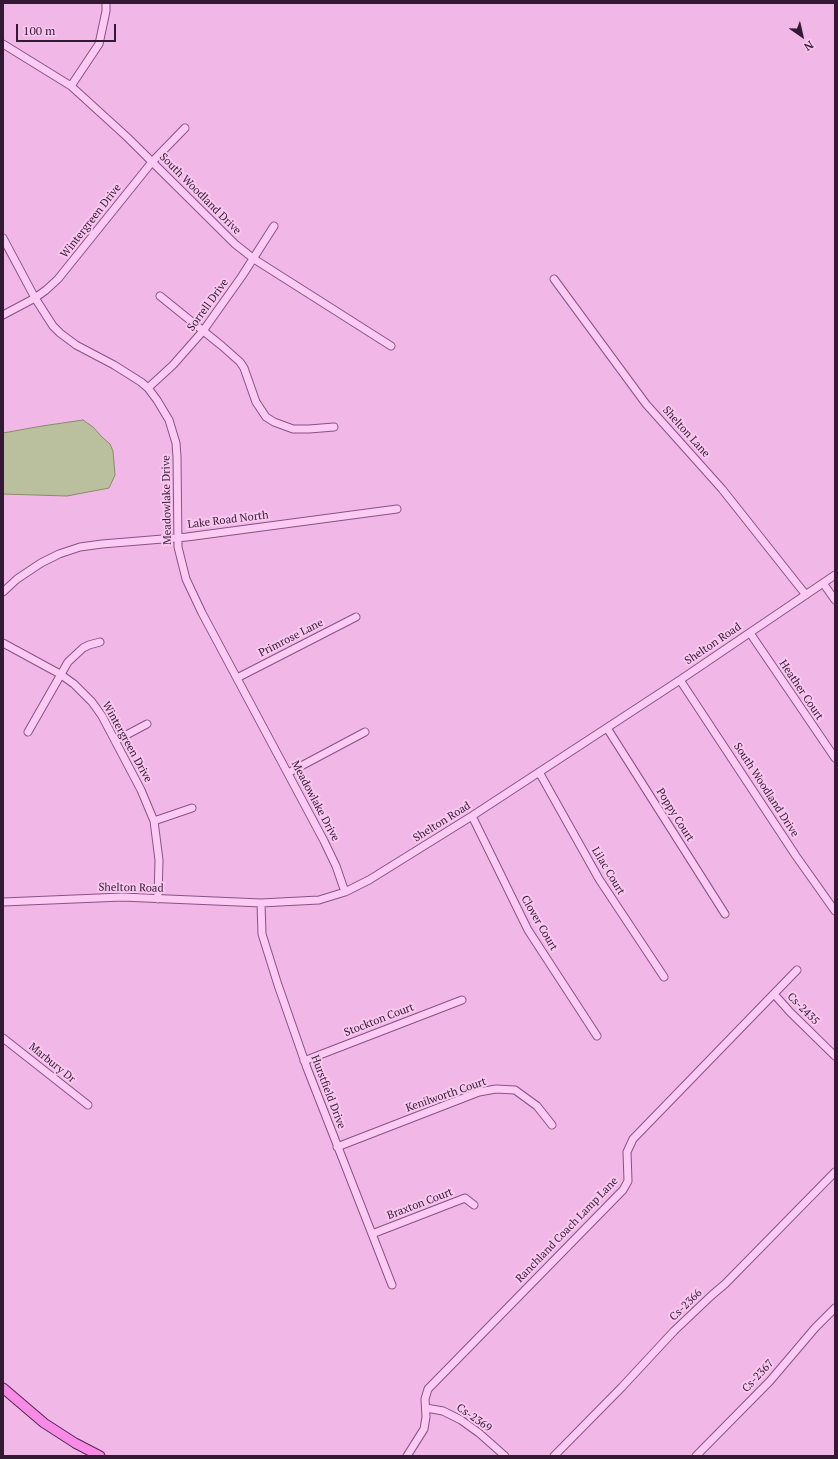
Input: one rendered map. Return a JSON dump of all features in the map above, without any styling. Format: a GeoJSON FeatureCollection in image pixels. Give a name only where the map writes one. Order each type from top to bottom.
{"type":"FeatureCollection","features":[{"type":"Feature","properties":{"kind":"main road"},"geometry":{"type":"LineString","coordinates":[[3,1388],[44,1423],[75,1443],[100,1456]]}},
{"type":"Feature","properties":{"kind":"street"},"geometry":{"type":"LineString","coordinates":[[71,86],[99,44],[106,11],[106,3]]}},
{"type":"Feature","properties":{"kind":"street","name":"South Woodland Drive"},"geometry":{"type":"LineString","coordinates":[[3,44],[71,86],[152,162],[235,244],[254,259],[391,346]]}},
{"type":"Feature","properties":{"kind":"street","name":"Wintergreen Drive"},"geometry":{"type":"LineString","coordinates":[[3,315],[35,298],[46,290],[68,268],[152,162],[185,128]]}},
{"type":"Feature","properties":{"kind":"street","name":"Sorrell Drive"},"geometry":{"type":"LineString","coordinates":[[148,388],[173,365],[203,331],[254,259],[274,226]]}},
{"type":"Feature","properties":{"kind":"street","name":"Meadowlake Drive"},"geometry":{"type":"LineString","coordinates":[[3,238],[35,298],[50,322],[60,333],[68,340],[133,376],[148,388],[169,420],[176,443],[177,457],[178,547],[190,590],[330,854],[345,892]]}},
{"type":"Feature","properties":{"kind":"street","name":"Shelton Lane"},"geometry":{"type":"LineString","coordinates":[[554,279],[646,404],[722,489],[806,595]]}},
{"type":"Feature","properties":{"kind":"street"},"geometry":{"type":"LineString","coordinates":[[160,296],[240,362],[244,368],[256,402],[266,417],[274,422],[293,429],[334,428]]}},
{"type":"Feature","properties":{"kind":"street","name":"Lake Road North"},"geometry":{"type":"LineString","coordinates":[[3,592],[17,579],[33,568],[50,558],[70,550],[102,544],[177,538],[397,509]]}},
{"type":"Feature","properties":{"kind":"street","name":"Shelton Road"},"geometry":{"type":"LineString","coordinates":[[3,902],[122,897],[261,903],[320,900],[345,892],[369,880],[472,816],[680,680],[835,575]]}},
{"type":"Feature","properties":{"kind":"street"},"geometry":{"type":"LineString","coordinates":[[823,583],[835,600]]}},
{"type":"Feature","properties":{"kind":"street","name":"Primrose Lane"},"geometry":{"type":"LineString","coordinates":[[238,678],[356,617]]}},
{"type":"Feature","properties":{"kind":"street","name":"Heather Court"},"geometry":{"type":"LineString","coordinates":[[750,633],[835,758]]}},
{"type":"Feature","properties":{"kind":"street"},"geometry":{"type":"LineString","coordinates":[[28,732],[68,662],[79,651],[89,645],[100,642]]}},
{"type":"Feature","properties":{"kind":"street","name":"Wintergreen Drive"},"geometry":{"type":"LineString","coordinates":[[3,643],[60,674],[74,684],[92,702],[102,716],[142,790],[154,821],[159,860],[158,899]]}},
{"type":"Feature","properties":{"kind":"street","name":"South Woodland Drive"},"geometry":{"type":"LineString","coordinates":[[680,680],[796,856],[835,911]]}},
{"type":"Feature","properties":{"kind":"street"},"geometry":{"type":"LineString","coordinates":[[115,741],[147,724]]}},
{"type":"Feature","properties":{"kind":"street","name":"Poppy Court"},"geometry":{"type":"LineString","coordinates":[[607,728],[726,914]]}},
{"type":"Feature","properties":{"kind":"street"},"geometry":{"type":"LineString","coordinates":[[288,773],[365,732]]}},
{"type":"Feature","properties":{"kind":"street","name":"Lilac Court"},"geometry":{"type":"LineString","coordinates":[[539,772],[599,878],[664,977]]}},
{"type":"Feature","properties":{"kind":"street"},"geometry":{"type":"LineString","coordinates":[[154,821],[192,808]]}},
{"type":"Feature","properties":{"kind":"street","name":"Clover Court"},"geometry":{"type":"LineString","coordinates":[[472,816],[528,930],[597,1036]]}},
{"type":"Feature","properties":{"kind":"street","name":"Hurstfield Drive"},"geometry":{"type":"LineString","coordinates":[[261,903],[262,934],[271,965],[304,1061],[392,1285]]}},
{"type":"Feature","properties":{"kind":"street","name":"Ranchland Coach Lamp Lane"},"geometry":{"type":"LineString","coordinates":[[407,1456],[424,1429],[426,1408],[425,1399],[428,1389],[626,1186],[628,1178],[627,1152],[633,1140],[796,970]]}},
{"type":"Feature","properties":{"kind":"street","name":"Cs-2435"},"geometry":{"type":"LineString","coordinates":[[774,994],[790,1012],[835,1056]]}},
{"type":"Feature","properties":{"kind":"street","name":"Stockton Court"},"geometry":{"type":"LineString","coordinates":[[304,1061],[462,1000]]}},
{"type":"Feature","properties":{"kind":"street","name":"Marbury Dr"},"geometry":{"type":"LineString","coordinates":[[3,1038],[88,1105]]}},
{"type":"Feature","properties":{"kind":"street","name":"Kenilworth Court"},"geometry":{"type":"LineString","coordinates":[[338,1147],[479,1092],[496,1089],[515,1090],[537,1106],[552,1125]]}},
{"type":"Feature","properties":{"kind":"street","name":"Cs-2366"},"geometry":{"type":"LineString","coordinates":[[554,1456],[622,1387],[674,1331],[725,1284],[835,1172]]}},
{"type":"Feature","properties":{"kind":"street","name":"Braxton Court"},"geometry":{"type":"LineString","coordinates":[[372,1234],[465,1198],[474,1205]]}},
{"type":"Feature","properties":{"kind":"street","name":"Cs-2367"},"geometry":{"type":"LineString","coordinates":[[696,1456],[770,1380],[815,1328],[835,1308]]}},
{"type":"Feature","properties":{"kind":"street","name":"Cs-2369"},"geometry":{"type":"LineString","coordinates":[[426,1408],[443,1411],[461,1420],[479,1433],[505,1456]]}},
{"type":"Feature","properties":{"kind":"shaded area"},"geometry":{"type":"Polygon","coordinates":[[[83,420],[93,427],[110,444],[113,451],[115,475],[109,488],[67,496],[3,494],[3,433],[83,420]]]}}]}
